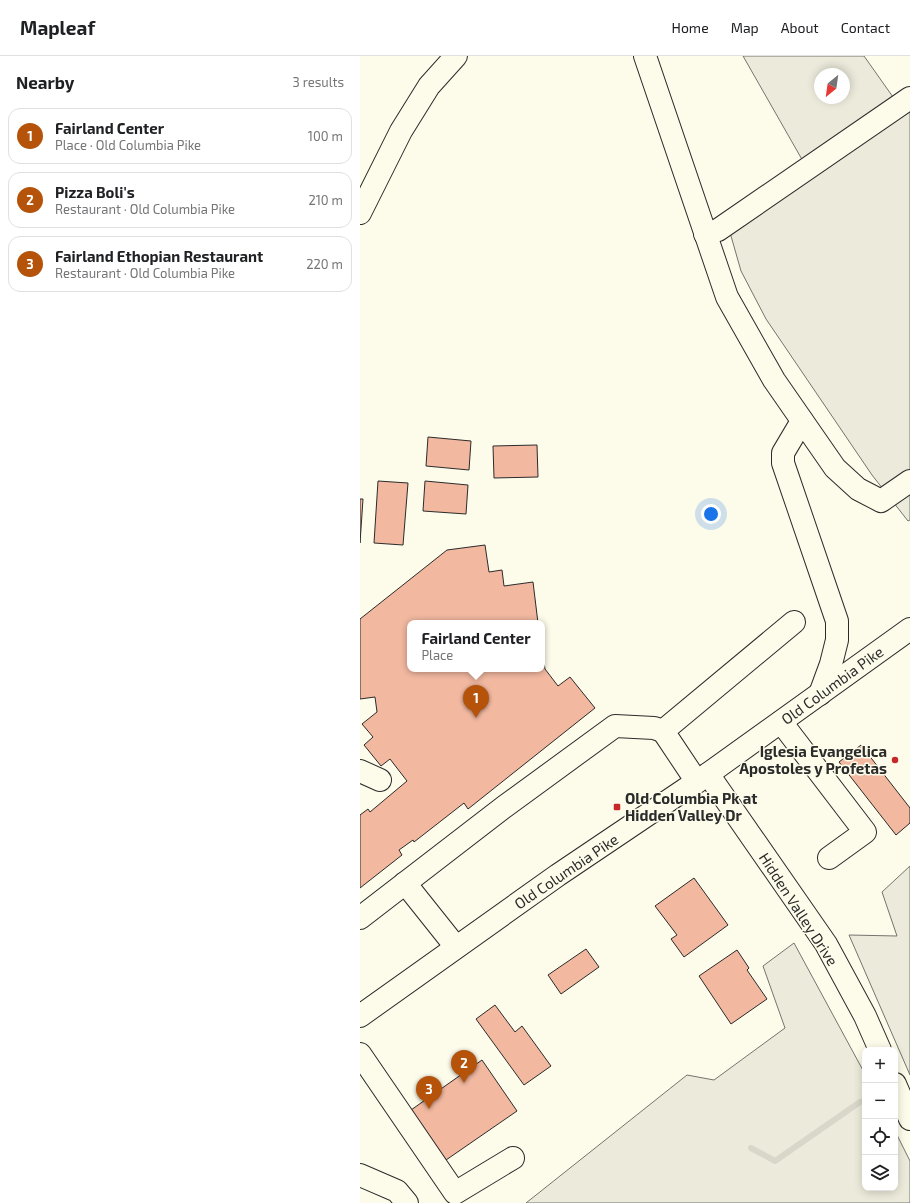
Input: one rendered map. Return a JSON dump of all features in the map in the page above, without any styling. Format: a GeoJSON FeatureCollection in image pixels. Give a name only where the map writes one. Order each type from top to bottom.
{"type":"FeatureCollection","features":[{"type":"Feature","properties":{"kind":"main road"},"geometry":{"type":"LineString","coordinates":[[360,213],[401,131],[429,86],[456,56]]}},
{"type":"Feature","properties":{"kind":"main road"},"geometry":{"type":"LineString","coordinates":[[645,56],[727,297],[774,380],[835,468],[858,489],[881,500],[910,481]]}},
{"type":"Feature","properties":{"kind":"main road"},"geometry":{"type":"LineString","coordinates":[[705,234],[718,230],[910,98]]}},
{"type":"Feature","properties":{"kind":"main road"},"geometry":{"type":"LineString","coordinates":[[802,421],[783,453],[782,463],[837,621],[837,640],[831,664],[820,694]]}},
{"type":"Feature","properties":{"kind":"main road"},"geometry":{"type":"LineString","coordinates":[[360,918],[504,808],[615,726],[654,728],[663,731],[794,622]]}},
{"type":"Feature","properties":{"kind":"main road","name":"Old Columbia Pike"},"geometry":{"type":"LineString","coordinates":[[360,1016],[558,875],[702,778],[910,629]]}},
{"type":"Feature","properties":{"kind":"main road"},"geometry":{"type":"LineString","coordinates":[[781,722],[865,832],[829,858]]}},
{"type":"Feature","properties":{"kind":"main road","name":"Hidden Valley Drive"},"geometry":{"type":"LineString","coordinates":[[663,731],[702,778],[826,944],[865,1016],[879,1047]]}},
{"type":"Feature","properties":{"kind":"main road"},"geometry":{"type":"LineString","coordinates":[[360,771],[380,780]]}},
{"type":"Feature","properties":{"kind":"main road"},"geometry":{"type":"LineString","coordinates":[[405,883],[456,947]]}},
{"type":"Feature","properties":{"kind":"main road"},"geometry":{"type":"LineString","coordinates":[[360,1054],[455,1193],[513,1158]]}},
{"type":"Feature","properties":{"kind":"main road"},"geometry":{"type":"LineString","coordinates":[[898,1091],[910,1119]]}},
{"type":"Feature","properties":{"kind":"main road"},"geometry":{"type":"LineString","coordinates":[[360,1175],[397,1191],[407,1203]]}},
{"type":"Feature","properties":{"kind":"shaded area"},"geometry":{"type":"Polygon","coordinates":[[[743,56],[864,56],[905,114],[910,112],[910,520],[908,521],[872,475],[766,319],[741,271],[725,215],[804,163],[743,56]]]}},
{"type":"Feature","properties":{"kind":"shaded area"},"geometry":{"type":"Polygon","coordinates":[[[910,866],[910,1075],[849,935],[897,936],[882,892],[910,866]]]}},
{"type":"Feature","properties":{"kind":"shaded area"},"geometry":{"type":"Polygon","coordinates":[[[794,943],[862,1068],[862,1191],[898,1191],[898,1137],[910,1161],[910,1203],[526,1203],[687,1075],[714,1080],[785,1028],[763,966],[794,943]]]}},
{"type":"Feature","properties":{"kind":"building"},"geometry":{"type":"Polygon","coordinates":[[[428,437],[471,441],[469,470],[426,466],[428,437]]]}},
{"type":"Feature","properties":{"kind":"building"},"geometry":{"type":"Polygon","coordinates":[[[537,445],[538,477],[494,478],[493,446],[537,445]]]}},
{"type":"Feature","properties":{"kind":"building"},"geometry":{"type":"Polygon","coordinates":[[[378,481],[408,483],[403,545],[374,543],[378,481]]]}},
{"type":"Feature","properties":{"kind":"building"},"geometry":{"type":"Polygon","coordinates":[[[425,481],[468,485],[466,514],[423,511],[425,481]]]}},
{"type":"Feature","properties":{"kind":"building"},"geometry":{"type":"Polygon","coordinates":[[[360,499],[363,499],[360,543],[360,499]]]}},
{"type":"Feature","properties":{"kind":"building"},"geometry":{"type":"Polygon","coordinates":[[[485,545],[489,572],[502,570],[504,586],[533,582],[538,620],[407,620],[407,672],[545,672],[545,669],[558,686],[570,677],[595,708],[468,809],[464,803],[414,842],[413,840],[399,850],[402,855],[360,888],[360,815],[368,809],[370,812],[407,781],[390,759],[381,766],[364,745],[373,737],[362,724],[377,712],[375,697],[360,699],[360,619],[447,550],[485,545]]]}},
{"type":"Feature","properties":{"kind":"building"},"geometry":{"type":"Polygon","coordinates":[[[861,745],[910,808],[910,823],[896,835],[839,762],[861,745]]]}},
{"type":"Feature","properties":{"kind":"building"},"geometry":{"type":"Polygon","coordinates":[[[694,878],[728,925],[684,957],[671,939],[677,935],[655,906],[694,878]]]}},
{"type":"Feature","properties":{"kind":"building"},"geometry":{"type":"Polygon","coordinates":[[[586,949],[599,967],[561,994],[548,975],[586,949]]]}},
{"type":"Feature","properties":{"kind":"building"},"geometry":{"type":"Polygon","coordinates":[[[737,950],[749,968],[747,970],[767,999],[731,1024],[699,976],[737,950]]]}},
{"type":"Feature","properties":{"kind":"building"},"geometry":{"type":"Polygon","coordinates":[[[495,1005],[515,1032],[522,1026],[551,1066],[524,1085],[476,1019],[495,1005]]]}},
{"type":"Feature","properties":{"kind":"building"},"geometry":{"type":"Polygon","coordinates":[[[482,1060],[517,1111],[446,1160],[411,1110],[482,1060]]]}},
{"type":"Feature","properties":{"kind":"waterway"},"geometry":{"type":"LineString","coordinates":[[751,1148],[775,1161],[860,1102]]}},
{"type":"Feature","properties":{"kind":"place","name":"Fairland Center"},"geometry":{"type":"Point","coordinates":[476,718]}},
{"type":"Feature","properties":{"kind":"place","name":"Iglesia Evangelica Apostoles y Profetas"},"geometry":{"type":"Point","coordinates":[895,760]}},
{"type":"Feature","properties":{"kind":"place","name":"Old Columbia Pk at Hidden Valley Dr"},"geometry":{"type":"Point","coordinates":[617,807]}},
{"type":"Feature","properties":{"kind":"place","name":"Pizza Boli's"},"geometry":{"type":"Point","coordinates":[464,1083]}},
{"type":"Feature","properties":{"kind":"place","name":"Fairland Ethopian Restaurant"},"geometry":{"type":"Point","coordinates":[429,1109]}}]}
